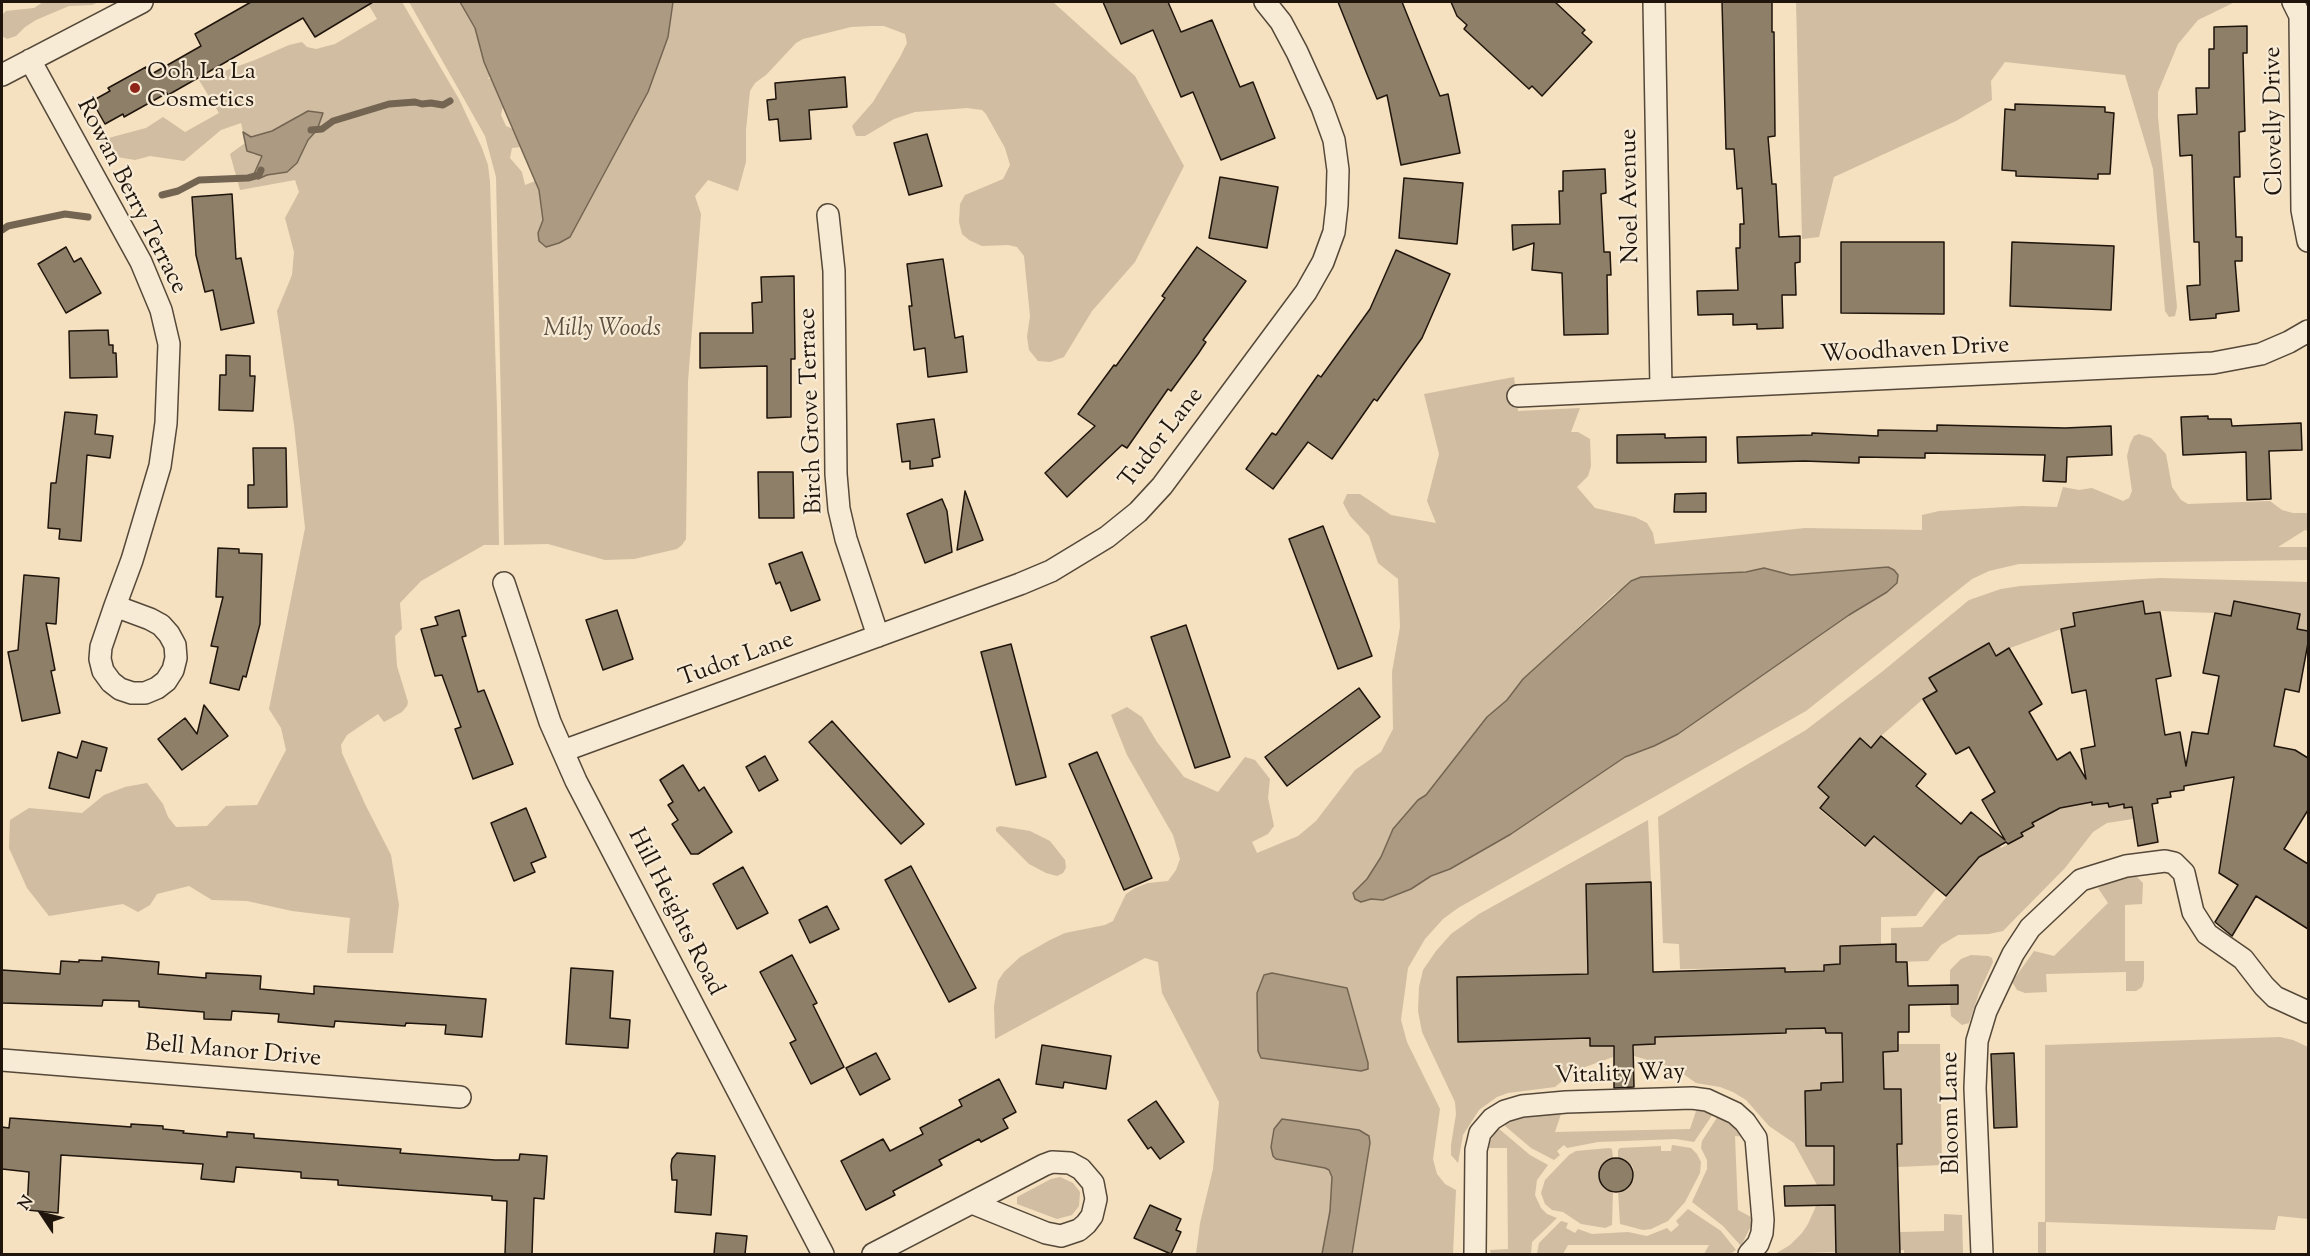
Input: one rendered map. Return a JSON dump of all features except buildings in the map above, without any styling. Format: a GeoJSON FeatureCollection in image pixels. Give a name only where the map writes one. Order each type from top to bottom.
{"type":"FeatureCollection","features":[{"type":"Feature","properties":{"kind":"street"},"geometry":{"type":"LineString","coordinates":[[2,75],[142,2]]}},
{"type":"Feature","properties":{"kind":"street","name":"Tudor Lane"},"geometry":{"type":"LineString","coordinates":[[563,751],[1051,571],[1107,537],[1138,512],[1162,486],[1306,292],[1323,262],[1334,232],[1338,201],[1335,147],[1322,107],[1297,52],[1281,22],[1265,2]]}},
{"type":"Feature","properties":{"kind":"street","name":"Noel Avenue"},"geometry":{"type":"LineString","coordinates":[[1654,2],[1661,389]]}},
{"type":"Feature","properties":{"kind":"street","name":"Clovelly Drive"},"geometry":{"type":"LineString","coordinates":[[2293,2],[2300,16],[2302,210],[2308,242]]}},
{"type":"Feature","properties":{"kind":"street","name":"Rowan Berry Terrace"},"geometry":{"type":"LineString","coordinates":[[30,60],[141,262],[161,310],[169,344],[168,399],[162,455],[132,560],[115,606]]}},
{"type":"Feature","properties":{"kind":"street","name":"Birch Grove Terrace"},"geometry":{"type":"LineString","coordinates":[[828,215],[834,271],[836,474],[839,509],[846,539],[878,636]]}},
{"type":"Feature","properties":{"kind":"street","name":"Woodhaven Drive"},"geometry":{"type":"LineString","coordinates":[[1518,396],[2213,363],[2261,354],[2308,331]]}},
{"type":"Feature","properties":{"kind":"street","name":"Hill Heights Road"},"geometry":{"type":"LineString","coordinates":[[504,584],[550,722],[563,751],[823,1254]]}},
{"type":"Feature","properties":{"kind":"street","name":"Bloom Lane"},"geometry":{"type":"LineString","coordinates":[[1982,1254],[1975,1088],[1977,1041],[1986,1011],[2013,954],[2030,928],[2081,880],[2126,866],[2165,861],[2174,863],[2184,873],[2193,912],[2207,933],[2242,959],[2276,997],[2308,1012]]}},
{"type":"Feature","properties":{"kind":"street","name":"Bell Manor Drive"},"geometry":{"type":"LineString","coordinates":[[2,1060],[460,1097]]}},
{"type":"Feature","properties":{"kind":"street","name":"Vitality Way"},"geometry":{"type":"LineString","coordinates":[[1475,1254],[1476,1150],[1480,1133],[1492,1119],[1522,1106],[1566,1102],[1692,1098],[1707,1100],[1735,1113],[1745,1122],[1756,1138],[1763,1220],[1758,1244],[1749,1254]]}},
{"type":"Feature","properties":{"kind":"street"},"geometry":{"type":"LineString","coordinates":[[873,1254],[1044,1165],[1061,1161],[1081,1169],[1093,1183],[1096,1199],[1092,1216],[1086,1224],[1079,1230],[1061,1236],[1046,1233],[972,1203]]}},
{"type":"Feature","properties":{"kind":"green space"},"geometry":{"type":"Polygon","coordinates":[[[43,2],[99,2],[92,5],[69,6],[36,20],[16,36],[7,39],[2,36],[2,15],[6,11],[34,8],[43,2]]]}},
{"type":"Feature","properties":{"kind":"green space"},"geometry":{"type":"Polygon","coordinates":[[[367,2],[402,2],[459,99],[488,165],[497,410],[499,545],[484,545],[421,581],[400,603],[402,629],[395,636],[397,666],[408,702],[407,706],[402,712],[384,722],[378,714],[347,735],[341,745],[342,753],[365,804],[391,855],[399,905],[393,953],[347,953],[350,918],[292,911],[247,901],[212,900],[189,886],[157,894],[150,905],[138,912],[123,904],[49,916],[27,888],[9,848],[10,820],[29,808],[82,813],[104,795],[125,787],[147,783],[163,804],[168,817],[176,827],[207,826],[226,806],[257,805],[286,750],[281,728],[269,709],[305,528],[294,425],[277,311],[292,275],[294,252],[285,218],[299,192],[295,180],[240,190],[230,154],[245,143],[252,154],[262,156],[254,174],[267,175],[297,163],[308,140],[317,130],[321,117],[300,114],[294,120],[272,131],[251,137],[243,132],[241,123],[221,130],[184,161],[150,156],[135,160],[111,156],[100,149],[101,140],[146,128],[163,117],[185,132],[219,113],[199,80],[289,45],[302,42],[307,47],[316,49],[335,44],[377,19],[367,2]]]}},
{"type":"Feature","properties":{"kind":"green space","name":"Milly Woods"},"geometry":{"type":"Polygon","coordinates":[[[409,2],[460,2],[475,28],[490,76],[488,79],[491,78],[503,106],[501,115],[506,126],[513,129],[521,147],[512,148],[510,158],[522,172],[525,185],[535,181],[539,190],[543,221],[540,226],[602,179],[668,37],[673,2],[1053,2],[1135,76],[1184,166],[1135,262],[1092,311],[1064,357],[1050,362],[1038,361],[1029,350],[1027,337],[1030,316],[1024,256],[1017,247],[982,246],[969,240],[962,234],[959,222],[960,204],[965,195],[1003,179],[1010,165],[1005,148],[986,114],[982,110],[967,108],[915,112],[894,119],[865,136],[856,136],[852,126],[873,102],[900,57],[907,43],[905,34],[884,26],[871,26],[851,27],[803,39],[755,83],[750,91],[746,162],[738,191],[708,180],[695,196],[701,214],[688,381],[686,539],[677,549],[634,559],[605,560],[548,544],[504,545],[496,177],[485,136],[409,2]]]}},
{"type":"Feature","properties":{"kind":"green space"},"geometry":{"type":"Polygon","coordinates":[[[1796,2],[2235,2],[2198,20],[2178,44],[2158,92],[2158,117],[2177,307],[2175,316],[2169,317],[2165,311],[2153,169],[2125,75],[2005,62],[1991,81],[1992,100],[1956,121],[1834,177],[1819,237],[1802,239],[1796,2]]]}},
{"type":"Feature","properties":{"kind":"green space"},"geometry":{"type":"Polygon","coordinates":[[[1514,377],[1518,411],[1580,408],[1571,432],[1578,432],[1590,439],[1591,466],[1588,476],[1577,487],[1595,508],[1635,517],[1647,523],[1653,533],[1655,544],[1805,528],[1922,530],[1922,515],[1939,511],[2022,506],[2057,507],[2063,487],[2079,490],[2092,488],[2123,501],[2129,498],[2132,491],[2127,456],[2134,436],[2139,434],[2151,438],[2166,454],[2172,487],[2181,500],[2188,504],[2270,501],[2282,510],[2308,513],[2308,531],[2305,530],[2278,547],[2308,547],[2308,560],[2019,564],[1989,571],[1972,579],[1806,711],[1458,908],[1443,919],[1425,939],[1408,968],[1401,1020],[1407,1042],[1440,1109],[1433,1159],[1437,1174],[1445,1184],[1456,1190],[1453,1254],[1196,1254],[1200,1223],[1213,1169],[1219,1102],[1162,993],[1158,962],[1145,958],[995,1039],[994,1006],[998,981],[1020,957],[1050,940],[1065,933],[1105,925],[1113,921],[1126,894],[1148,883],[1168,881],[1176,870],[1180,859],[1173,835],[1127,755],[1111,715],[1127,707],[1142,717],[1157,742],[1184,777],[1218,792],[1245,757],[1255,760],[1270,779],[1268,798],[1274,826],[1268,834],[1252,842],[1257,853],[1298,836],[1316,821],[1355,770],[1381,752],[1393,729],[1392,672],[1400,627],[1398,579],[1378,563],[1369,536],[1350,516],[1343,503],[1347,494],[1360,494],[1391,515],[1436,523],[1427,501],[1439,454],[1424,394],[1514,377]],[[1764,568],[1746,572],[1641,577],[1614,594],[1523,679],[1507,700],[1487,717],[1426,795],[1418,800],[1393,829],[1381,857],[1367,879],[1353,893],[1361,902],[1371,899],[1383,900],[1450,869],[1625,757],[1678,734],[1849,615],[1887,592],[1877,568],[1791,575],[1764,568]]]}},
{"type":"Feature","properties":{"kind":"green space"},"geometry":{"type":"Polygon","coordinates":[[[2160,578],[2308,582],[2308,631],[2297,629],[2300,613],[2234,601],[2231,616],[2215,613],[2161,611],[2145,614],[2142,601],[2073,612],[2075,626],[2010,648],[1996,656],[1989,643],[1930,678],[1936,691],[1923,699],[1871,747],[1860,738],[1818,788],[1829,797],[1819,809],[1864,847],[1874,836],[1936,889],[1916,916],[1881,917],[1881,945],[1839,945],[1840,964],[1824,964],[1824,970],[1680,969],[1679,944],[1663,943],[1658,817],[1806,730],[1883,671],[1969,600],[2001,589],[2020,586],[2160,578]]]}},
{"type":"Feature","properties":{"kind":"green space"},"geometry":{"type":"Polygon","coordinates":[[[2092,802],[2092,805],[2108,803],[2109,807],[2123,805],[2124,808],[2132,807],[2133,819],[2107,823],[2093,832],[2065,868],[2003,931],[1958,935],[1941,945],[1928,961],[1896,962],[1896,945],[1891,944],[1891,928],[1922,927],[1985,850],[1987,852],[2000,846],[2001,848],[2023,836],[2021,833],[2033,826],[2032,823],[2060,808],[2092,802]]]}},
{"type":"Feature","properties":{"kind":"green space"},"geometry":{"type":"Polygon","coordinates":[[[1648,820],[1651,882],[1586,884],[1588,973],[1457,977],[1458,1042],[1590,1039],[1590,1046],[1613,1046],[1613,1057],[1574,1071],[1555,1087],[1508,1093],[1497,1097],[1479,1110],[1463,1135],[1458,1163],[1451,1155],[1456,1114],[1455,1102],[1422,1032],[1418,1011],[1419,987],[1423,970],[1451,934],[1479,914],[1648,820]]]}},
{"type":"Feature","properties":{"kind":"green space"},"geometry":{"type":"Polygon","coordinates":[[[1000,826],[1030,831],[1050,841],[1065,860],[1066,868],[1063,873],[1057,876],[1029,864],[996,831],[996,828],[1000,826]]]}},
{"type":"Feature","properties":{"kind":"green space"},"geometry":{"type":"Polygon","coordinates":[[[2135,875],[2143,883],[2142,904],[2125,905],[2125,961],[2144,961],[2142,987],[2136,991],[2126,991],[2126,972],[2046,974],[2047,992],[2025,993],[2017,990],[2012,982],[2034,951],[2054,956],[2108,903],[2098,888],[2120,877],[2135,875]]]}},
{"type":"Feature","properties":{"kind":"green space"},"geometry":{"type":"Polygon","coordinates":[[[1971,955],[1988,956],[1993,962],[1969,1023],[1962,1025],[1951,1016],[1950,1004],[1958,1004],[1958,985],[1950,985],[1950,970],[1961,959],[1971,955]]]}},
{"type":"Feature","properties":{"kind":"green space"},"geometry":{"type":"Polygon","coordinates":[[[1825,1028],[1826,1033],[1842,1033],[1842,1052],[1859,1052],[1860,1081],[1822,1082],[1821,1091],[1805,1091],[1806,1146],[1833,1146],[1834,1185],[1817,1185],[1794,1143],[1769,1126],[1746,1100],[1720,1087],[1696,1083],[1675,1068],[1634,1056],[1633,1045],[1655,1044],[1655,1037],[1786,1034],[1787,1030],[1825,1028]]]}},
{"type":"Feature","properties":{"kind":"green space"},"geometry":{"type":"Polygon","coordinates":[[[2280,1037],[2308,1047],[2308,1219],[2278,1216],[2275,1230],[2046,1222],[2046,1254],[2030,1254],[2038,1253],[2038,1222],[2045,1222],[2045,1045],[2280,1037]]]}},
{"type":"Feature","properties":{"kind":"green space"},"geometry":{"type":"Polygon","coordinates":[[[1898,1044],[1940,1044],[1942,1165],[1898,1167],[1897,1144],[1902,1143],[1901,1089],[1885,1089],[1884,1081],[1871,1081],[1870,1052],[1898,1051],[1898,1044]]]}},
{"type":"Feature","properties":{"kind":"green space"},"geometry":{"type":"Polygon","coordinates":[[[1697,1108],[1708,1109],[1713,1114],[1694,1142],[1676,1139],[1598,1142],[1567,1148],[1564,1145],[1557,1151],[1560,1155],[1554,1160],[1531,1148],[1505,1126],[1505,1123],[1514,1118],[1562,1111],[1555,1132],[1690,1129],[1697,1108]]]}},
{"type":"Feature","properties":{"kind":"green space"},"geometry":{"type":"Polygon","coordinates":[[[1723,1115],[1747,1137],[1735,1136],[1738,1210],[1751,1217],[1752,1224],[1741,1246],[1723,1226],[1692,1202],[1707,1169],[1707,1160],[1701,1148],[1702,1141],[1718,1116],[1723,1115]]]}},
{"type":"Feature","properties":{"kind":"green space"},"geometry":{"type":"Polygon","coordinates":[[[1498,1128],[1530,1155],[1548,1165],[1537,1180],[1535,1195],[1541,1208],[1547,1214],[1557,1218],[1532,1242],[1531,1254],[1491,1254],[1490,1250],[1508,1249],[1507,1148],[1489,1148],[1489,1143],[1498,1128]]]}},
{"type":"Feature","properties":{"kind":"green space"},"geometry":{"type":"Polygon","coordinates":[[[1672,1145],[1691,1148],[1701,1162],[1700,1173],[1685,1202],[1668,1221],[1651,1229],[1643,1230],[1620,1224],[1618,1191],[1624,1191],[1634,1180],[1633,1167],[1623,1158],[1618,1158],[1618,1150],[1620,1148],[1661,1146],[1661,1151],[1671,1151],[1672,1145]]]}},
{"type":"Feature","properties":{"kind":"green space"},"geometry":{"type":"Polygon","coordinates":[[[1612,1149],[1613,1158],[1609,1158],[1599,1168],[1600,1182],[1613,1191],[1612,1225],[1605,1228],[1581,1224],[1563,1212],[1552,1210],[1545,1204],[1541,1193],[1545,1180],[1569,1155],[1576,1151],[1612,1149]]]}},
{"type":"Feature","properties":{"kind":"green space"},"geometry":{"type":"Polygon","coordinates":[[[1060,1177],[1073,1183],[1080,1192],[1079,1206],[1072,1215],[1057,1219],[1017,1204],[1017,1197],[1051,1179],[1060,1177]]]}},
{"type":"Feature","properties":{"kind":"green space"},"geometry":{"type":"Polygon","coordinates":[[[1835,1205],[1836,1252],[1775,1254],[1790,1245],[1802,1233],[1816,1206],[1835,1205]]]}},
{"type":"Feature","properties":{"kind":"green space"},"geometry":{"type":"Polygon","coordinates":[[[1688,1209],[1721,1231],[1736,1250],[1730,1254],[1704,1254],[1709,1245],[1568,1245],[1563,1254],[1537,1254],[1539,1243],[1561,1221],[1568,1223],[1566,1228],[1575,1233],[1578,1229],[1592,1234],[1628,1232],[1647,1236],[1667,1228],[1671,1232],[1679,1225],[1676,1221],[1688,1209]]]}},
{"type":"Feature","properties":{"kind":"green space"},"geometry":{"type":"Polygon","coordinates":[[[1944,1214],[1962,1215],[1963,1254],[1904,1254],[1904,1250],[1900,1250],[1900,1232],[1944,1231],[1944,1214]]]}},
{"type":"Feature","properties":{"kind":"shaded area"},"geometry":{"type":"Polygon","coordinates":[[[460,2],[673,2],[668,37],[648,92],[570,237],[559,243],[546,247],[539,241],[538,233],[543,220],[539,190],[484,62],[475,28],[460,2]]]}},
{"type":"Feature","properties":{"kind":"shaded area"},"geometry":{"type":"Polygon","coordinates":[[[308,111],[323,113],[317,130],[308,140],[297,163],[287,172],[258,179],[254,174],[262,156],[247,151],[243,132],[251,137],[272,131],[308,111]]]}},
{"type":"Feature","properties":{"kind":"shaded area"},"geometry":{"type":"Polygon","coordinates":[[[1888,567],[1898,575],[1897,583],[1887,592],[1849,615],[1678,734],[1625,757],[1511,834],[1411,889],[1383,900],[1371,899],[1361,902],[1355,899],[1353,893],[1367,879],[1381,857],[1393,829],[1418,800],[1426,795],[1487,717],[1507,700],[1523,679],[1631,581],[1641,577],[1746,572],[1764,568],[1791,575],[1888,567]]]}},
{"type":"Feature","properties":{"kind":"shaded area"},"geometry":{"type":"Polygon","coordinates":[[[1272,973],[1347,988],[1368,1069],[1361,1071],[1261,1058],[1258,1051],[1257,993],[1264,975],[1272,973]]]}},
{"type":"Feature","properties":{"kind":"shaded area"},"geometry":{"type":"Polygon","coordinates":[[[1282,1119],[1359,1130],[1369,1136],[1370,1143],[1352,1254],[1322,1254],[1330,1211],[1332,1177],[1329,1170],[1325,1168],[1276,1159],[1273,1156],[1271,1147],[1274,1129],[1282,1119]]]}},
{"type":"Feature","properties":{"kind":"waterway"},"geometry":{"type":"LineString","coordinates":[[311,130],[322,129],[333,121],[389,104],[415,102],[443,105],[450,101]]}},
{"type":"Feature","properties":{"kind":"waterway"},"geometry":{"type":"LineString","coordinates":[[162,195],[178,191],[199,180],[248,178],[259,175],[261,170]]}},
{"type":"Feature","properties":{"kind":"waterway"},"geometry":{"type":"LineString","coordinates":[[2,230],[8,226],[65,214],[88,217]]}},
{"type":"Feature","properties":{"kind":"place","name":"Ooh La La Cosmetics"},"geometry":{"type":"Point","coordinates":[135,88]}}]}
